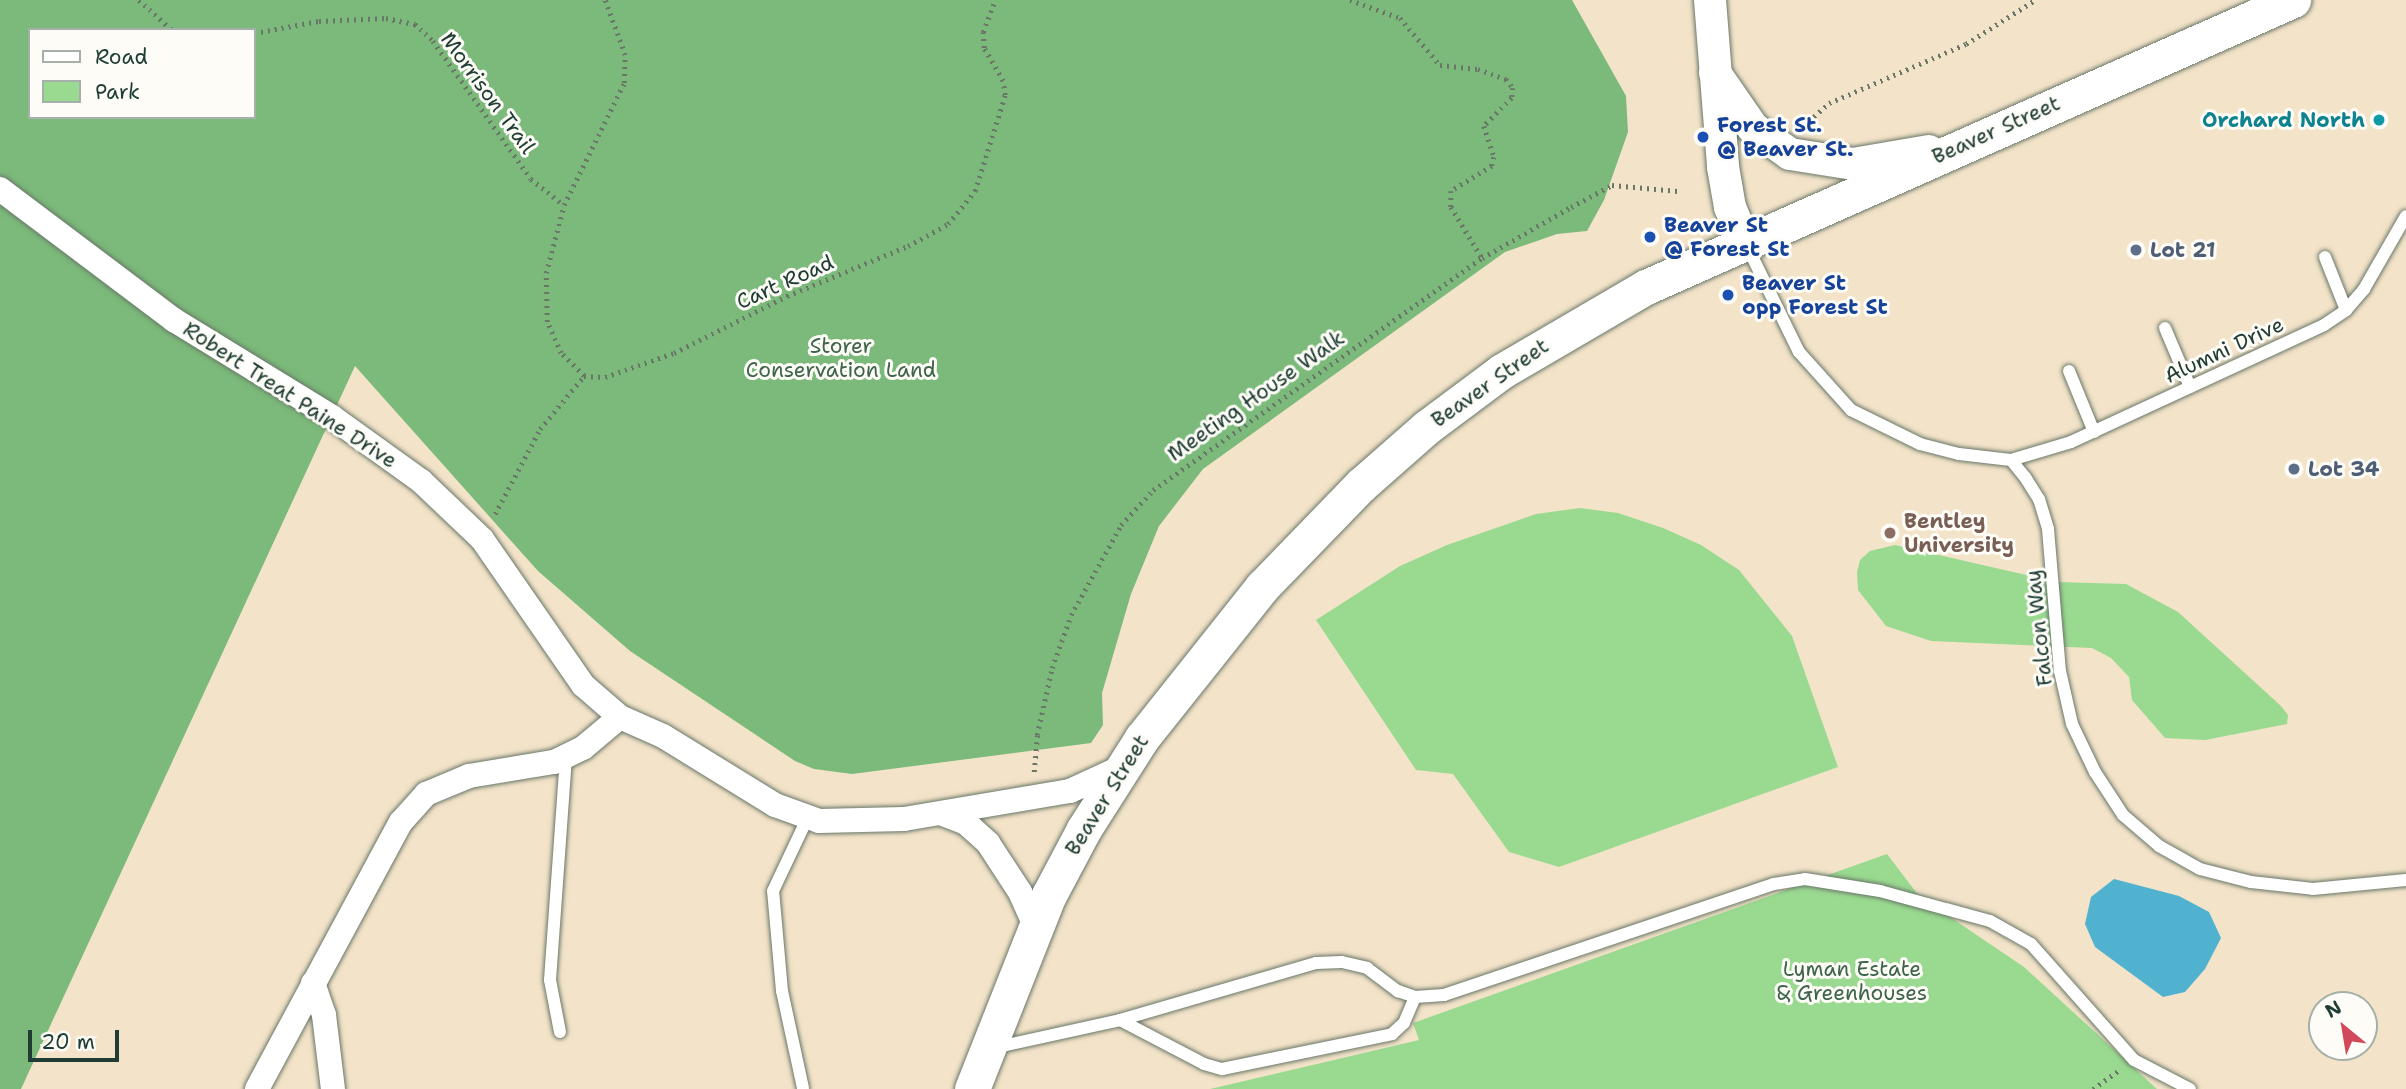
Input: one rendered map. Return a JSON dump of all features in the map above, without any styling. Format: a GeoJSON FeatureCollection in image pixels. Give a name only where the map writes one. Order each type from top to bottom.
{"type":"FeatureCollection","features":[{"type":"Feature","properties":{"kind":"main road","name":"Beaver Street"},"geometry":{"type":"LineString","coordinates":[[974,1087],[986,1049],[1035,925],[1084,829],[1123,766],[1190,673],[1262,587],[1353,494],[1419,434],[1487,382],[1565,332],[1744,241],[2293,0]]}},
{"type":"Feature","properties":{"kind":"street"},"geometry":{"type":"LineString","coordinates":[[1710,0],[1714,73],[1726,186],[1744,241]]}},
{"type":"Feature","properties":{"kind":"street"},"geometry":{"type":"LineString","coordinates":[[1714,73],[1753,128],[1790,154],[1817,162],[1879,162],[1997,130]]}},
{"type":"Feature","properties":{"kind":"street","name":"Robert Treat Paine Drive"},"geometry":{"type":"LineString","coordinates":[[0,189],[173,320],[332,417],[421,481],[482,539],[583,685],[620,717],[663,736],[775,805],[808,817],[870,822],[943,814],[1083,787],[1123,766]]}},
{"type":"Feature","properties":{"kind":"street"},"geometry":{"type":"LineString","coordinates":[[257,1089],[401,822],[426,794],[469,776],[566,756],[620,717]]}},
{"type":"Feature","properties":{"kind":"street"},"geometry":{"type":"LineString","coordinates":[[943,814],[967,823],[988,843],[1020,892],[1035,925]]}},
{"type":"Feature","properties":{"kind":"street"},"geometry":{"type":"LineString","coordinates":[[313,983],[324,1015],[333,1089]]}},
{"type":"Feature","properties":{"kind":"lane","name":"Alumni Drive"},"geometry":{"type":"LineString","coordinates":[[2011,460],[2038,454],[2094,432],[2324,325],[2346,310],[2364,289],[2406,216]]}},
{"type":"Feature","properties":{"kind":"lane"},"geometry":{"type":"LineString","coordinates":[[1744,241],[1799,352],[1851,410],[1920,444],[1959,454],[2011,460]]}},
{"type":"Feature","properties":{"kind":"lane"},"geometry":{"type":"LineString","coordinates":[[2325,257],[2346,310]]}},
{"type":"Feature","properties":{"kind":"lane"},"geometry":{"type":"LineString","coordinates":[[2165,328],[2190,387]]}},
{"type":"Feature","properties":{"kind":"lane"},"geometry":{"type":"LineString","coordinates":[[2069,370],[2094,432]]}},
{"type":"Feature","properties":{"kind":"lane","name":"Falcon Way"},"geometry":{"type":"LineString","coordinates":[[2011,460],[2039,499],[2048,529],[2060,671],[2072,724],[2095,772],[2123,815],[2159,846],[2200,869],[2251,882],[2313,889],[2406,880]]}},
{"type":"Feature","properties":{"kind":"lane"},"geometry":{"type":"LineString","coordinates":[[560,1032],[550,980],[566,756]]}},
{"type":"Feature","properties":{"kind":"lane"},"geometry":{"type":"LineString","coordinates":[[803,1088],[782,991],[773,891],[808,817]]}},
{"type":"Feature","properties":{"kind":"lane"},"geometry":{"type":"LineString","coordinates":[[986,1049],[1120,1020],[1316,963],[1342,962],[1367,968],[1398,991],[1415,997],[1444,996],[1521,973],[1774,884],[1805,879],[1880,891],[1990,921],[2031,944],[2134,1060],[2190,1089]]}},
{"type":"Feature","properties":{"kind":"lane"},"geometry":{"type":"LineString","coordinates":[[1120,1020],[1204,1065],[1232,1069],[1392,1034],[1404,1023],[1415,997]]}},
{"type":"Feature","properties":{"kind":"path"},"geometry":{"type":"LineString","coordinates":[[139,0],[170,28]]}},
{"type":"Feature","properties":{"kind":"path"},"geometry":{"type":"LineString","coordinates":[[482,539],[540,429],[584,376],[561,353],[547,322],[546,273],[564,205],[624,83],[625,55],[605,0]]}},
{"type":"Feature","properties":{"kind":"path","name":"Cart Road"},"geometry":{"type":"LineString","coordinates":[[584,376],[605,377],[674,353],[787,296],[908,246],[948,224],[975,191],[1005,95],[1003,81],[984,48],[983,32],[995,0]]}},
{"type":"Feature","properties":{"kind":"path"},"geometry":{"type":"LineString","coordinates":[[1350,0],[1400,19],[1440,65],[1478,69],[1506,79],[1513,88],[1512,98],[1484,126],[1494,157],[1492,166],[1451,191],[1451,207],[1482,258]]}},
{"type":"Feature","properties":{"kind":"path"},"geometry":{"type":"LineString","coordinates":[[1798,132],[1829,103],[1966,44],[2035,0]]}},
{"type":"Feature","properties":{"kind":"path","name":"Morrison Trail"},"geometry":{"type":"LineString","coordinates":[[256,33],[319,20],[386,18],[415,24],[433,41],[531,179],[564,205]]}},
{"type":"Feature","properties":{"kind":"path","name":"Meeting House Walk"},"geometry":{"type":"LineString","coordinates":[[1033,797],[1037,735],[1052,668],[1082,593],[1121,525],[1153,490],[1482,258],[1612,184],[1678,191]]}},
{"type":"Feature","properties":{"kind":"path"},"geometry":{"type":"LineString","coordinates":[[2093,1089],[2134,1060]]}},
{"type":"Feature","properties":{"kind":"green space","name":"Storer Conservation Land"},"geometry":{"type":"Polygon","coordinates":[[[0,0],[1572,0],[1626,96],[1628,132],[1604,200],[1587,231],[1557,234],[1505,252],[1203,469],[1159,526],[1131,594],[1102,693],[1103,725],[1091,743],[852,774],[814,769],[795,761],[630,651],[538,571],[355,366],[21,1089],[0,1089],[0,0]]]}},
{"type":"Feature","properties":{"kind":"green space"},"geometry":{"type":"Polygon","coordinates":[[[1580,508],[1618,513],[1663,528],[1701,545],[1739,570],[1792,636],[1838,767],[1559,867],[1509,852],[1453,774],[1416,770],[1316,620],[1400,566],[1447,545],[1536,514],[1580,508]]]}},
{"type":"Feature","properties":{"kind":"green space"},"geometry":{"type":"Polygon","coordinates":[[[1895,545],[2057,582],[2126,584],[2178,612],[2281,706],[2288,715],[2287,724],[2205,740],[2165,738],[2132,700],[2129,677],[2111,658],[2092,648],[1931,641],[1886,626],[1858,590],[1857,572],[1860,560],[1870,551],[1895,545]]]}},
{"type":"Feature","properties":{"kind":"green space","name":"Lyman Estate & Greenhouses"},"geometry":{"type":"Polygon","coordinates":[[[1887,854],[1919,896],[2024,967],[2157,1089],[1210,1089],[1419,1040],[1413,1023],[1887,854]]]}},
{"type":"Feature","properties":{"kind":"water"},"geometry":{"type":"Polygon","coordinates":[[[2114,879],[2179,896],[2209,912],[2221,938],[2205,969],[2185,992],[2163,997],[2095,947],[2085,924],[2091,897],[2114,879]]]}},
{"type":"Feature","properties":{"kind":"place","name":"Orchard North"},"geometry":{"type":"Point","coordinates":[2379,120]}},
{"type":"Feature","properties":{"kind":"place","name":"Forest St. @ Beaver St."},"geometry":{"type":"Point","coordinates":[1703,137]}},
{"type":"Feature","properties":{"kind":"place","name":"Beaver St @ Forest St"},"geometry":{"type":"Point","coordinates":[1650,237]}},
{"type":"Feature","properties":{"kind":"place","name":"Lot 21"},"geometry":{"type":"Point","coordinates":[2136,250]}},
{"type":"Feature","properties":{"kind":"place","name":"Beaver St opp Forest St"},"geometry":{"type":"Point","coordinates":[1728,295]}},
{"type":"Feature","properties":{"kind":"place","name":"Lot 34"},"geometry":{"type":"Point","coordinates":[2294,469]}},
{"type":"Feature","properties":{"kind":"place","name":"Bentley University"},"geometry":{"type":"Point","coordinates":[1890,533]}}]}
